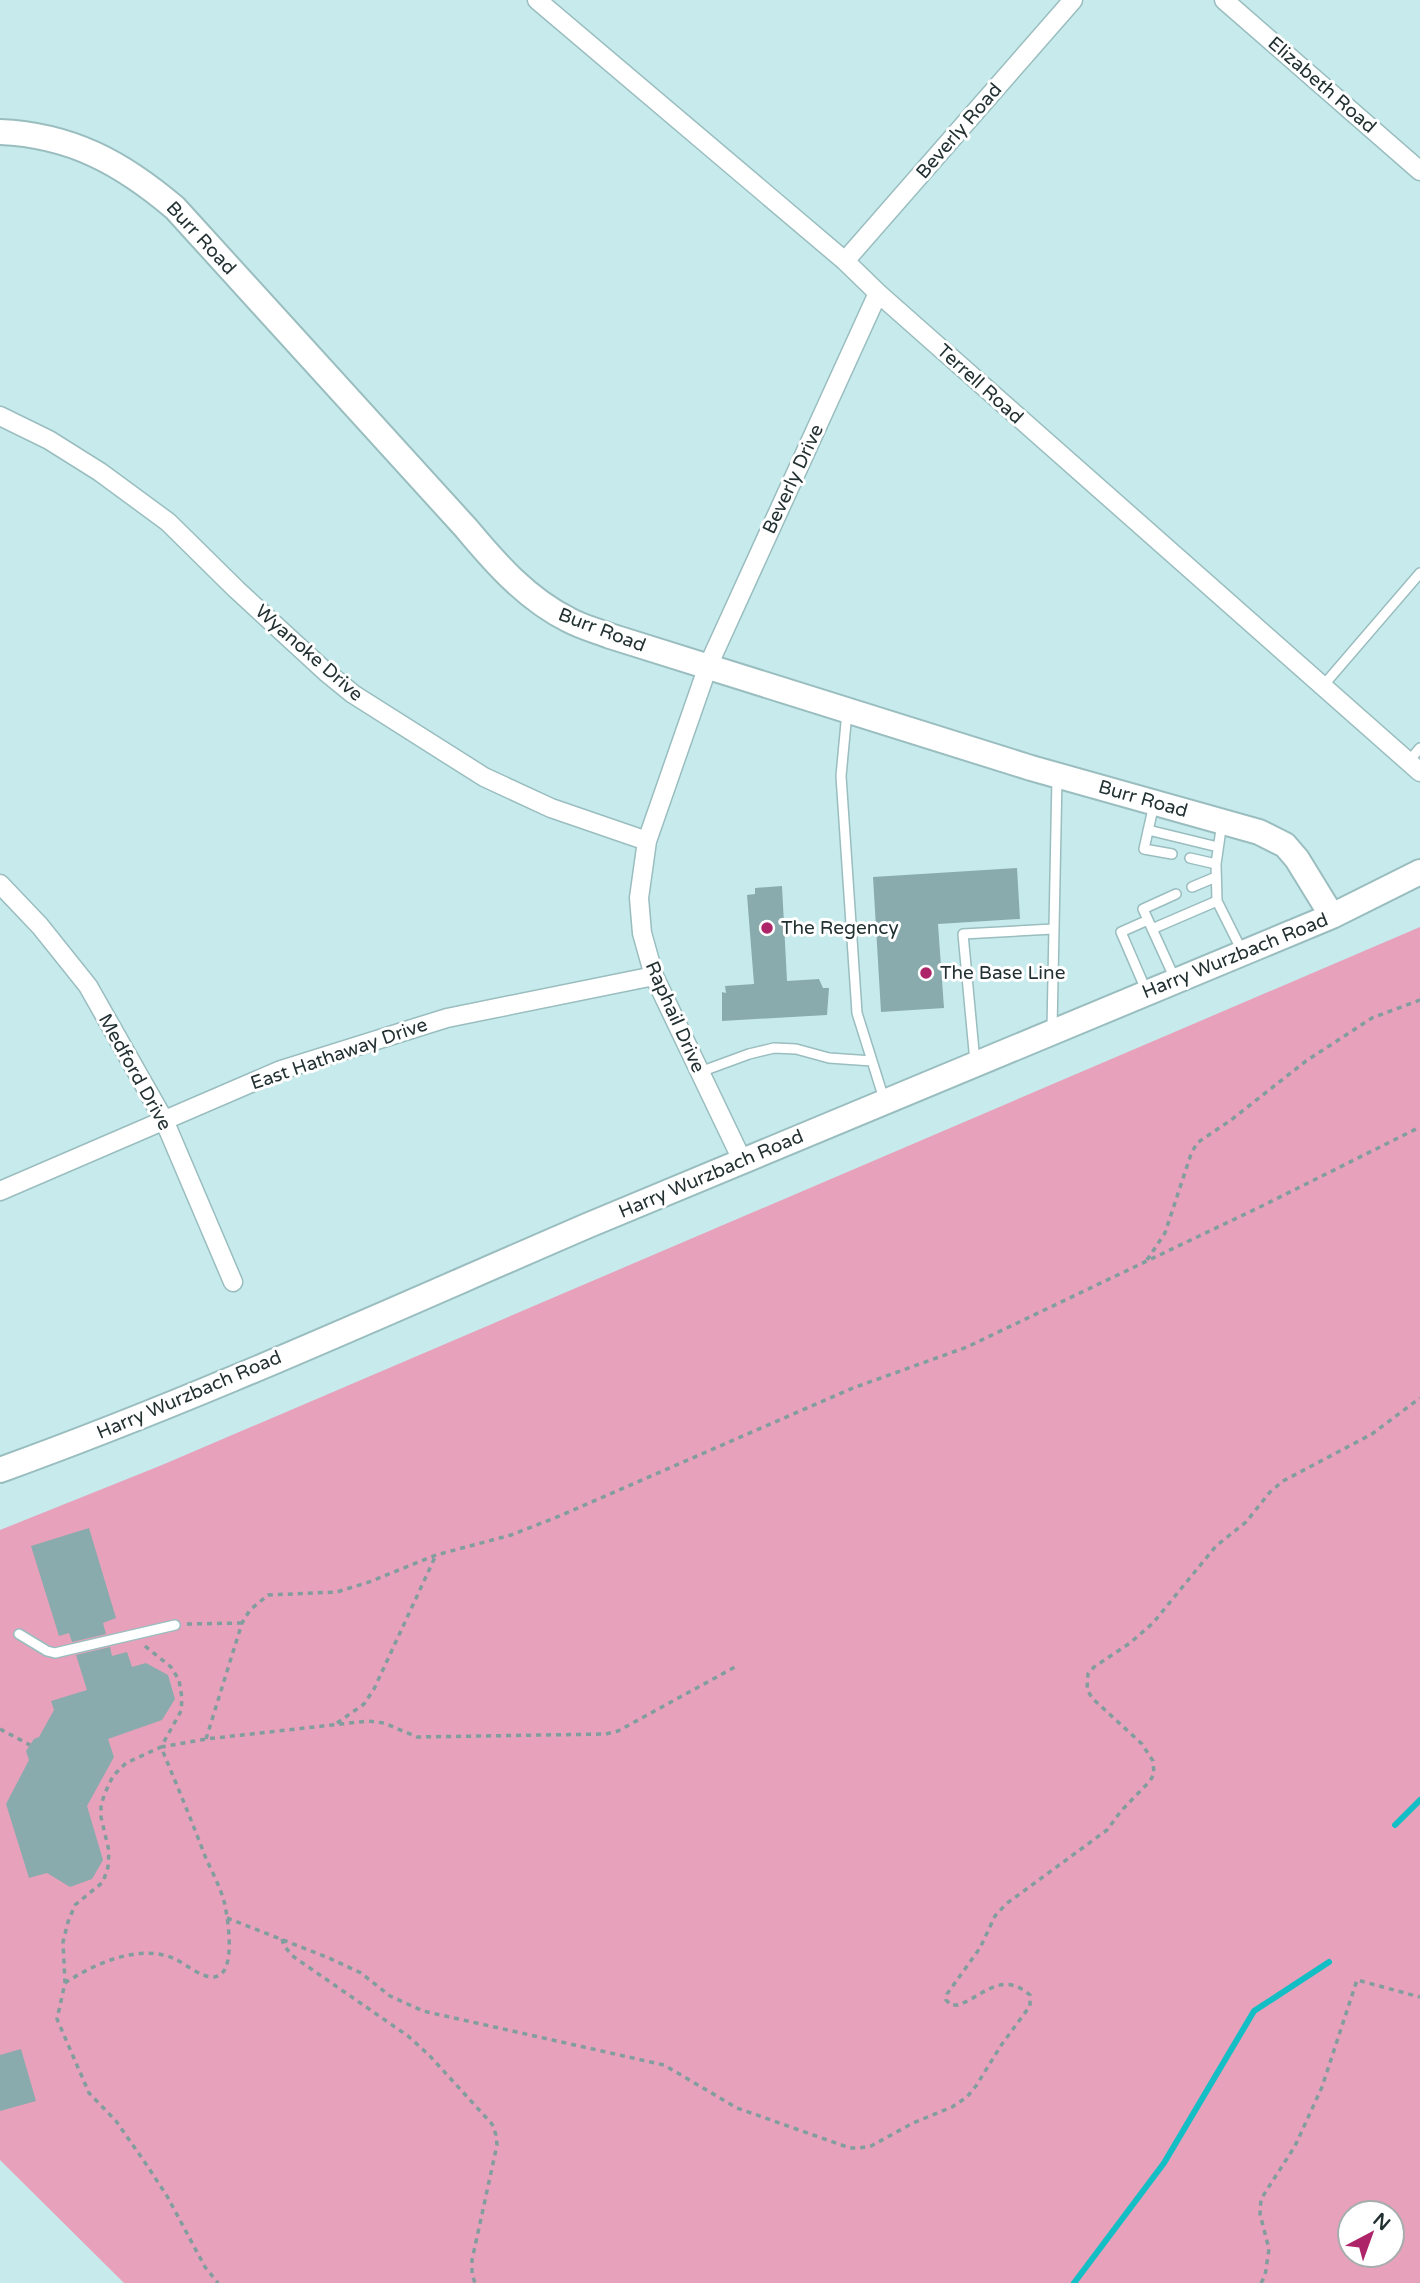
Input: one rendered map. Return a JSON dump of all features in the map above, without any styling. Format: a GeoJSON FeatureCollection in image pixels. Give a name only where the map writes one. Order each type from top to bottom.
{"type":"FeatureCollection","features":[{"type":"Feature","properties":{"kind":"street","name":"Terrell Road"},"geometry":{"type":"LineString","coordinates":[[537,0],[845,261],[1322,687],[1416,760]]}},
{"type":"Feature","properties":{"kind":"street","name":"Beverly Road"},"geometry":{"type":"LineString","coordinates":[[845,261],[1073,0]]}},
{"type":"Feature","properties":{"kind":"street","name":"Elizabeth Road"},"geometry":{"type":"LineString","coordinates":[[1224,0],[1420,171]]}},
{"type":"Feature","properties":{"kind":"street","name":"Burr Road"},"geometry":{"type":"LineString","coordinates":[[0,132],[44,137],[96,154],[144,182],[175,208],[494,561],[532,597],[571,621],[1057,775],[1259,832],[1285,845],[1297,859],[1332,916]]}},
{"type":"Feature","properties":{"kind":"street","name":"Beverly Drive"},"geometry":{"type":"LineString","coordinates":[[708,666],[878,293]]}},
{"type":"Feature","properties":{"kind":"street","name":"Wyanoke Drive"},"geometry":{"type":"LineString","coordinates":[[0,416],[50,440],[168,522],[247,599],[353,694],[484,777],[551,808],[647,841]]}},
{"type":"Feature","properties":{"kind":"street","name":"Raphail Drive"},"geometry":{"type":"LineString","coordinates":[[708,666],[647,841],[639,898],[642,933],[654,976],[742,1160]]}},
{"type":"Feature","properties":{"kind":"street","name":"Harry Wurzbach Road"},"geometry":{"type":"LineString","coordinates":[[0,1470],[270,1362],[742,1160],[1332,916],[1420,872]]}},
{"type":"Feature","properties":{"kind":"street","name":"Medford Drive"},"geometry":{"type":"LineString","coordinates":[[0,884],[40,926],[88,986],[164,1120],[233,1282]]}},
{"type":"Feature","properties":{"kind":"street","name":"East Hathaway Drive"},"geometry":{"type":"LineString","coordinates":[[0,1191],[281,1070],[447,1018],[654,976]]}},
{"type":"Feature","properties":{"kind":"lane"},"geometry":{"type":"LineString","coordinates":[[1322,687],[1420,573]]}},
{"type":"Feature","properties":{"kind":"lane"},"geometry":{"type":"LineString","coordinates":[[847,710],[841,776],[857,1013],[884,1101]]}},
{"type":"Feature","properties":{"kind":"lane"},"geometry":{"type":"LineString","coordinates":[[1052,1032],[1057,775]]}},
{"type":"Feature","properties":{"kind":"lane"},"geometry":{"type":"LineString","coordinates":[[1154,802],[1144,849],[1172,855]]}},
{"type":"Feature","properties":{"kind":"lane"},"geometry":{"type":"LineString","coordinates":[[1223,821],[1216,864],[1217,901],[1242,953]]}},
{"type":"Feature","properties":{"kind":"lane"},"geometry":{"type":"LineString","coordinates":[[1148,830],[1218,847]]}},
{"type":"Feature","properties":{"kind":"lane"},"geometry":{"type":"LineString","coordinates":[[1190,858],[1216,864]]}},
{"type":"Feature","properties":{"kind":"lane"},"geometry":{"type":"LineString","coordinates":[[1192,887],[1216,877]]}},
{"type":"Feature","properties":{"kind":"lane"},"geometry":{"type":"LineString","coordinates":[[1176,894],[1143,909],[1176,981]]}},
{"type":"Feature","properties":{"kind":"lane"},"geometry":{"type":"LineString","coordinates":[[1147,992],[1121,932],[1150,925],[1217,901]]}},
{"type":"Feature","properties":{"kind":"lane"},"geometry":{"type":"LineString","coordinates":[[975,1063],[963,934],[1053,929]]}},
{"type":"Feature","properties":{"kind":"lane"},"geometry":{"type":"LineString","coordinates":[[699,1072],[774,1048],[796,1049],[829,1058],[872,1061]]}},
{"type":"Feature","properties":{"kind":"lane"},"geometry":{"type":"LineString","coordinates":[[19,1634],[55,1653],[174,1625]]}},
{"type":"Feature","properties":{"kind":"path"},"geometry":{"type":"LineString","coordinates":[[1146,1262],[1165,1233],[1197,1143],[1306,1061],[1372,1018],[1420,1000]]}},
{"type":"Feature","properties":{"kind":"path"},"geometry":{"type":"LineString","coordinates":[[206,1739],[242,1623],[250,1610],[268,1595],[337,1592],[436,1555],[511,1535],[557,1517],[853,1388],[967,1347],[1420,1127]]}},
{"type":"Feature","properties":{"kind":"path"},"geometry":{"type":"LineString","coordinates":[[227,1918],[360,1973],[390,1996],[423,2011],[664,2065],[737,2108],[850,2148],[871,2146],[904,2127],[952,2107],[976,2087],[1002,2044],[1030,2006],[1030,1995],[1011,1984],[995,1985],[958,2005],[946,2000],[947,1994],[980,1948],[995,1916],[1006,1904],[1107,1830],[1154,1774],[1153,1761],[1142,1744],[1092,1698],[1087,1689],[1088,1674],[1153,1623],[1216,1546],[1247,1522],[1270,1492],[1283,1481],[1372,1434],[1420,1398]]}},
{"type":"Feature","properties":{"kind":"path"},"geometry":{"type":"LineString","coordinates":[[335,1724],[364,1704],[374,1689],[436,1555]]}},
{"type":"Feature","properties":{"kind":"path"},"geometry":{"type":"LineString","coordinates":[[174,1625],[242,1623]]}},
{"type":"Feature","properties":{"kind":"path"},"geometry":{"type":"LineString","coordinates":[[129,1635],[159,1655],[172,1667],[179,1680],[181,1711],[161,1746]]}},
{"type":"Feature","properties":{"kind":"path"},"geometry":{"type":"LineString","coordinates":[[218,2283],[205,2267],[145,2161],[116,2121],[89,2093],[57,2019],[65,1983],[63,1942],[68,1922],[75,1905],[103,1882],[108,1867],[110,1851],[101,1817],[101,1805],[113,1776],[126,1763],[161,1746],[368,1721],[384,1723],[417,1737],[606,1734],[618,1731],[735,1667]]}},
{"type":"Feature","properties":{"kind":"path"},"geometry":{"type":"LineString","coordinates":[[0,1729],[30,1745]]}},
{"type":"Feature","properties":{"kind":"path"},"geometry":{"type":"LineString","coordinates":[[65,1983],[115,1959],[150,1953],[163,1954],[215,1978],[223,1974],[228,1967],[224,1903],[161,1746]]}},
{"type":"Feature","properties":{"kind":"path"},"geometry":{"type":"LineString","coordinates":[[282,1939],[294,1957],[408,2036],[492,2124],[497,2145],[472,2260],[475,2283]]}},
{"type":"Feature","properties":{"kind":"path"},"geometry":{"type":"LineString","coordinates":[[1261,2283],[1265,2276],[1269,2249],[1260,2214],[1261,2199],[1295,2146],[1322,2087],[1357,1980],[1420,1997]]}},
{"type":"Feature","properties":{"kind":"shaded area"},"geometry":{"type":"Polygon","coordinates":[[[1420,927],[1420,2283],[124,2283],[0,2160],[0,1530],[162,1465],[1420,927]]]}},
{"type":"Feature","properties":{"kind":"building"},"geometry":{"type":"Polygon","coordinates":[[[1017,868],[1020,919],[938,924],[944,1008],[881,1012],[873,877],[1017,868]]]}},
{"type":"Feature","properties":{"kind":"building","name":"The Regency"},"geometry":{"type":"Polygon","coordinates":[[[782,886],[787,981],[819,979],[823,988],[829,988],[827,1015],[722,1021],[722,992],[726,993],[725,986],[754,984],[747,895],[755,894],[755,888],[782,886]]]}},
{"type":"Feature","properties":{"kind":"building"},"geometry":{"type":"Polygon","coordinates":[[[89,1528],[116,1618],[103,1623],[106,1634],[72,1642],[69,1633],[59,1636],[31,1546],[89,1528]]]}},
{"type":"Feature","properties":{"kind":"building"},"geometry":{"type":"Polygon","coordinates":[[[110,1647],[112,1656],[127,1652],[132,1667],[146,1663],[168,1675],[175,1699],[162,1720],[108,1739],[114,1757],[87,1806],[103,1860],[92,1879],[70,1887],[47,1873],[29,1878],[6,1804],[29,1760],[26,1751],[34,1739],[39,1737],[54,1710],[51,1701],[87,1690],[76,1655],[110,1647]]]}},
{"type":"Feature","properties":{"kind":"building"},"geometry":{"type":"Polygon","coordinates":[[[21,2049],[36,2101],[0,2111],[0,2055],[21,2049]]]}},
{"type":"Feature","properties":{"kind":"waterway"},"geometry":{"type":"LineString","coordinates":[[1395,1825],[1420,1800]]}},
{"type":"Feature","properties":{"kind":"waterway"},"geometry":{"type":"LineString","coordinates":[[1074,2283],[1164,2163],[1254,2011],[1329,1962]]}},
{"type":"Feature","properties":{"kind":"place","name":"The Regency"},"geometry":{"type":"Point","coordinates":[767,928]}},
{"type":"Feature","properties":{"kind":"place","name":"The Base Line"},"geometry":{"type":"Point","coordinates":[926,973]}}]}
